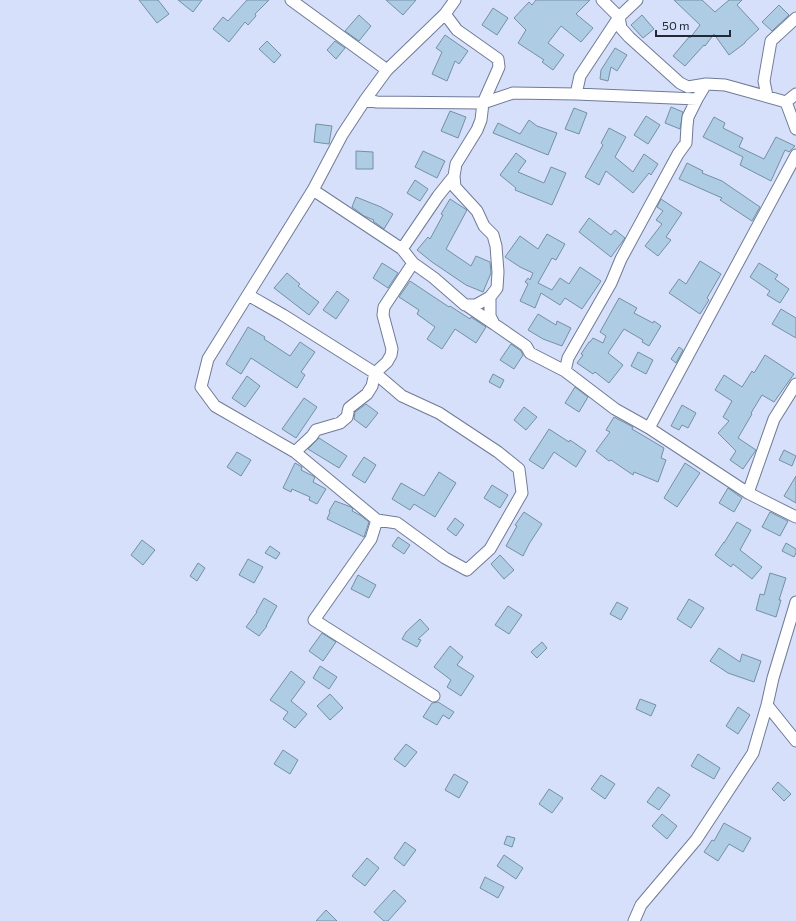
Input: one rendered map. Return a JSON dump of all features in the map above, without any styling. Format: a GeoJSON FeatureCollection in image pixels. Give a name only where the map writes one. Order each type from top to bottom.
{"type":"FeatureCollection","features":[{"type":"Feature","properties":{"kind":"street"},"geometry":{"type":"LineString","coordinates":[[291,0],[387,70]]}},
{"type":"Feature","properties":{"kind":"street"},"geometry":{"type":"LineString","coordinates":[[248,295],[283,315],[375,373],[402,396],[439,413],[498,452],[519,469],[522,493],[490,549],[467,570],[445,558],[397,523],[377,520],[295,452],[214,406],[201,387],[208,359],[313,190],[342,135],[387,70],[445,14],[455,0]]}},
{"type":"Feature","properties":{"kind":"street"},"geometry":{"type":"LineString","coordinates":[[602,0],[619,17],[621,28],[629,37],[680,83],[688,87],[696,99]]}},
{"type":"Feature","properties":{"kind":"street"},"geometry":{"type":"LineString","coordinates":[[576,94],[580,76],[619,17],[637,0]]}},
{"type":"Feature","properties":{"kind":"street"},"geometry":{"type":"LineString","coordinates":[[445,14],[457,30],[498,59],[499,67],[483,103],[481,120],[477,130],[456,164],[454,176],[455,187],[477,211],[484,226],[493,235],[496,246],[498,272],[497,288],[490,297],[476,305],[465,305]]}},
{"type":"Feature","properties":{"kind":"street"},"geometry":{"type":"LineString","coordinates":[[767,96],[764,81],[771,41],[796,18]]}},
{"type":"Feature","properties":{"kind":"street"},"geometry":{"type":"LineString","coordinates":[[745,89],[764,81]]}},
{"type":"Feature","properties":{"kind":"street"},"geometry":{"type":"LineString","coordinates":[[688,87],[706,84],[725,85],[745,89],[786,102]]}},
{"type":"Feature","properties":{"kind":"street"},"geometry":{"type":"LineString","coordinates":[[565,371],[568,358],[595,313],[611,283],[621,259],[675,160],[686,143],[688,117],[696,99],[706,84]]}},
{"type":"Feature","properties":{"kind":"street"},"geometry":{"type":"LineString","coordinates":[[365,100],[377,102],[483,103],[513,93],[696,99]]}},
{"type":"Feature","properties":{"kind":"street"},"geometry":{"type":"LineString","coordinates":[[786,102],[796,94]]}},
{"type":"Feature","properties":{"kind":"street"},"geometry":{"type":"LineString","coordinates":[[786,102],[796,128]]}},
{"type":"Feature","properties":{"kind":"street"},"geometry":{"type":"LineString","coordinates":[[649,428],[796,155]]}},
{"type":"Feature","properties":{"kind":"street"},"geometry":{"type":"LineString","coordinates":[[402,249],[438,196],[454,176]]}},
{"type":"Feature","properties":{"kind":"street"},"geometry":{"type":"LineString","coordinates":[[313,190],[402,249],[413,262],[465,305],[526,346],[530,353],[565,371],[615,409],[649,428],[748,493],[796,517]]}},
{"type":"Feature","properties":{"kind":"street"},"geometry":{"type":"LineString","coordinates":[[295,452],[312,436],[316,430],[340,423],[347,417],[350,408],[367,394],[372,386],[375,373],[392,355],[392,349],[382,315],[384,307],[413,262]]}},
{"type":"Feature","properties":{"kind":"street"},"geometry":{"type":"LineString","coordinates":[[490,297],[490,316],[494,324]]}},
{"type":"Feature","properties":{"kind":"street"},"geometry":{"type":"LineString","coordinates":[[748,493],[774,419],[796,384]]}},
{"type":"Feature","properties":{"kind":"street"},"geometry":{"type":"LineString","coordinates":[[377,520],[371,539],[314,620],[434,696]]}},
{"type":"Feature","properties":{"kind":"street"},"geometry":{"type":"LineString","coordinates":[[634,921],[641,905],[696,840],[753,753],[768,705],[772,678],[796,602]]}},
{"type":"Feature","properties":{"kind":"street"},"geometry":{"type":"LineString","coordinates":[[768,705],[796,740]]}},
{"type":"Feature","properties":{"kind":"building"},"geometry":{"type":"Polygon","coordinates":[[[139,0],[158,0],[169,14],[157,23],[139,0]]]}},
{"type":"Feature","properties":{"kind":"building"},"geometry":{"type":"Polygon","coordinates":[[[178,0],[202,0],[193,12],[178,0]]]}},
{"type":"Feature","properties":{"kind":"building"},"geometry":{"type":"Polygon","coordinates":[[[247,0],[269,0],[255,14],[256,16],[248,25],[245,22],[229,42],[213,29],[223,17],[228,21],[247,0]]]}},
{"type":"Feature","properties":{"kind":"building"},"geometry":{"type":"Polygon","coordinates":[[[386,0],[416,0],[403,15],[386,0]]]}},
{"type":"Feature","properties":{"kind":"building"},"geometry":{"type":"Polygon","coordinates":[[[536,0],[590,0],[576,14],[593,28],[581,42],[561,26],[548,43],[564,55],[553,70],[542,62],[544,60],[518,43],[526,30],[514,18],[529,2],[532,5],[536,0]]]}},
{"type":"Feature","properties":{"kind":"building"},"geometry":{"type":"Polygon","coordinates":[[[674,0],[702,0],[715,12],[729,0],[742,0],[737,5],[759,29],[745,43],[729,55],[714,34],[705,46],[704,45],[685,66],[673,56],[700,25],[674,0]]]}},
{"type":"Feature","properties":{"kind":"building"},"geometry":{"type":"Polygon","coordinates":[[[779,5],[789,15],[772,31],[762,22],[779,5]]]}},
{"type":"Feature","properties":{"kind":"building"},"geometry":{"type":"Polygon","coordinates":[[[493,8],[508,18],[497,35],[482,25],[493,8]]]}},
{"type":"Feature","properties":{"kind":"building"},"geometry":{"type":"Polygon","coordinates":[[[359,15],[371,26],[359,41],[345,31],[359,15]]]}},
{"type":"Feature","properties":{"kind":"building"},"geometry":{"type":"Polygon","coordinates":[[[642,15],[654,29],[643,38],[631,25],[642,15]]]}},
{"type":"Feature","properties":{"kind":"building"},"geometry":{"type":"Polygon","coordinates":[[[445,35],[468,51],[459,64],[455,61],[447,81],[432,74],[442,52],[436,48],[445,35]]]}},
{"type":"Feature","properties":{"kind":"building"},"geometry":{"type":"Polygon","coordinates":[[[267,41],[281,55],[274,63],[259,49],[267,41]]]}},
{"type":"Feature","properties":{"kind":"building"},"geometry":{"type":"Polygon","coordinates":[[[335,41],[345,48],[336,59],[327,50],[335,41]]]}},
{"type":"Feature","properties":{"kind":"building"},"geometry":{"type":"Polygon","coordinates":[[[615,48],[627,55],[617,71],[611,67],[608,81],[600,79],[601,70],[615,48]]]}},
{"type":"Feature","properties":{"kind":"building"},"geometry":{"type":"Polygon","coordinates":[[[671,107],[683,112],[680,129],[665,123],[671,107]]]}},
{"type":"Feature","properties":{"kind":"building"},"geometry":{"type":"Polygon","coordinates":[[[574,108],[587,113],[579,134],[565,129],[574,108]]]}},
{"type":"Feature","properties":{"kind":"building"},"geometry":{"type":"Polygon","coordinates":[[[450,111],[466,117],[458,138],[441,131],[450,111]]]}},
{"type":"Feature","properties":{"kind":"building"},"geometry":{"type":"Polygon","coordinates":[[[646,116],[660,125],[648,144],[634,135],[646,116]]]}},
{"type":"Feature","properties":{"kind":"building"},"geometry":{"type":"Polygon","coordinates":[[[714,117],[725,123],[723,128],[743,138],[739,147],[764,159],[776,137],[795,146],[789,152],[785,150],[771,181],[740,165],[743,157],[703,137],[714,117]]]}},
{"type":"Feature","properties":{"kind":"building"},"geometry":{"type":"Polygon","coordinates":[[[529,120],[537,126],[557,133],[548,155],[493,133],[498,123],[520,134],[529,120]]]}},
{"type":"Feature","properties":{"kind":"building"},"geometry":{"type":"Polygon","coordinates":[[[316,124],[332,126],[329,144],[314,142],[316,124]]]}},
{"type":"Feature","properties":{"kind":"building"},"geometry":{"type":"Polygon","coordinates":[[[609,128],[626,137],[615,157],[633,172],[644,154],[658,164],[651,175],[649,173],[633,193],[606,171],[599,185],[585,177],[603,145],[601,143],[609,128]]]}},
{"type":"Feature","properties":{"kind":"building"},"geometry":{"type":"Polygon","coordinates":[[[356,151],[373,152],[373,169],[356,169],[356,151]]]}},
{"type":"Feature","properties":{"kind":"building"},"geometry":{"type":"Polygon","coordinates":[[[423,151],[445,161],[437,178],[415,167],[423,151]]]}},
{"type":"Feature","properties":{"kind":"building"},"geometry":{"type":"Polygon","coordinates":[[[516,153],[526,161],[518,172],[544,183],[551,167],[566,173],[552,205],[515,190],[516,188],[500,175],[516,153]]]}},
{"type":"Feature","properties":{"kind":"building"},"geometry":{"type":"Polygon","coordinates":[[[687,163],[703,171],[702,173],[722,181],[760,207],[752,221],[720,200],[722,198],[679,179],[687,163]]]}},
{"type":"Feature","properties":{"kind":"building"},"geometry":{"type":"Polygon","coordinates":[[[415,180],[428,189],[420,201],[407,193],[415,180]]]}},
{"type":"Feature","properties":{"kind":"building"},"geometry":{"type":"Polygon","coordinates":[[[356,197],[381,207],[393,214],[384,229],[373,221],[374,220],[364,216],[352,207],[356,197]]]}},
{"type":"Feature","properties":{"kind":"building"},"geometry":{"type":"Polygon","coordinates":[[[450,199],[467,210],[446,249],[471,266],[476,256],[490,262],[491,273],[483,292],[466,285],[417,250],[428,237],[430,239],[443,215],[441,214],[450,199]]]}},
{"type":"Feature","properties":{"kind":"building"},"geometry":{"type":"Polygon","coordinates":[[[661,199],[682,213],[666,237],[671,240],[658,256],[645,246],[662,224],[656,220],[663,211],[657,207],[661,199]]]}},
{"type":"Feature","properties":{"kind":"building"},"geometry":{"type":"Polygon","coordinates":[[[589,218],[611,235],[615,230],[625,238],[611,257],[579,232],[589,218]]]}},
{"type":"Feature","properties":{"kind":"building"},"geometry":{"type":"Polygon","coordinates":[[[547,234],[565,244],[556,260],[552,258],[538,283],[552,290],[560,278],[569,284],[580,267],[601,281],[582,309],[565,298],[560,305],[541,293],[535,308],[520,301],[528,284],[525,282],[528,278],[530,280],[533,273],[520,267],[505,257],[520,236],[538,249],[547,234]]]}},
{"type":"Feature","properties":{"kind":"building"},"geometry":{"type":"Polygon","coordinates":[[[700,261],[721,274],[707,298],[709,300],[700,314],[669,293],[679,279],[686,284],[700,261]]]}},
{"type":"Feature","properties":{"kind":"building"},"geometry":{"type":"Polygon","coordinates":[[[382,263],[398,273],[388,288],[373,278],[382,263]]]}},
{"type":"Feature","properties":{"kind":"building"},"geometry":{"type":"Polygon","coordinates":[[[759,263],[778,275],[775,279],[789,289],[780,303],[767,295],[770,291],[750,277],[759,263]]]}},
{"type":"Feature","properties":{"kind":"building"},"geometry":{"type":"Polygon","coordinates":[[[287,273],[300,284],[298,286],[319,302],[309,315],[274,288],[287,273]]]}},
{"type":"Feature","properties":{"kind":"building"},"geometry":{"type":"Polygon","coordinates":[[[410,281],[449,307],[450,306],[470,319],[471,317],[486,327],[476,343],[455,329],[442,349],[427,339],[435,327],[417,314],[419,310],[399,297],[410,281]]]}},
{"type":"Feature","properties":{"kind":"building"},"geometry":{"type":"Polygon","coordinates":[[[337,291],[349,300],[336,319],[323,310],[337,291]]]}},
{"type":"Feature","properties":{"kind":"building"},"geometry":{"type":"Polygon","coordinates":[[[619,298],[637,308],[634,313],[653,323],[654,321],[661,326],[649,346],[642,342],[643,340],[624,329],[608,353],[623,365],[609,383],[595,372],[593,374],[577,363],[583,355],[581,354],[593,338],[603,343],[606,336],[600,332],[619,298]]]}},
{"type":"Feature","properties":{"kind":"building"},"geometry":{"type":"Polygon","coordinates":[[[781,309],[796,318],[796,338],[772,324],[781,309]]]}},
{"type":"Feature","properties":{"kind":"building"},"geometry":{"type":"Polygon","coordinates":[[[538,314],[556,325],[557,321],[571,328],[562,346],[543,339],[528,330],[538,314]]]}},
{"type":"Feature","properties":{"kind":"building"},"geometry":{"type":"Polygon","coordinates":[[[248,327],[265,337],[264,339],[290,356],[300,342],[315,352],[301,372],[305,375],[297,388],[251,358],[241,374],[226,364],[248,327]]]}},
{"type":"Feature","properties":{"kind":"building"},"geometry":{"type":"Polygon","coordinates":[[[511,344],[521,351],[523,355],[514,369],[500,360],[511,344]]]}},
{"type":"Feature","properties":{"kind":"building"},"geometry":{"type":"Polygon","coordinates":[[[679,347],[683,350],[676,363],[671,359],[679,347]]]}},
{"type":"Feature","properties":{"kind":"building"},"geometry":{"type":"Polygon","coordinates":[[[638,352],[653,360],[646,374],[631,366],[638,352]]]}},
{"type":"Feature","properties":{"kind":"building"},"geometry":{"type":"Polygon","coordinates":[[[765,355],[794,374],[774,402],[762,395],[751,413],[752,414],[738,438],[756,450],[743,469],[730,460],[736,451],[718,433],[729,421],[723,417],[732,401],[715,390],[724,375],[742,387],[752,371],[754,373],[765,355]]]}},
{"type":"Feature","properties":{"kind":"building"},"geometry":{"type":"Polygon","coordinates":[[[493,374],[504,380],[500,388],[489,382],[493,374]]]}},
{"type":"Feature","properties":{"kind":"building"},"geometry":{"type":"Polygon","coordinates":[[[247,376],[260,386],[245,407],[232,398],[247,376]]]}},
{"type":"Feature","properties":{"kind":"building"},"geometry":{"type":"Polygon","coordinates":[[[575,387],[588,397],[579,412],[565,403],[575,387]]]}},
{"type":"Feature","properties":{"kind":"building"},"geometry":{"type":"Polygon","coordinates":[[[304,398],[317,407],[296,438],[282,429],[304,398]]]}},
{"type":"Feature","properties":{"kind":"building"},"geometry":{"type":"Polygon","coordinates":[[[366,404],[378,413],[366,428],[354,419],[355,412],[366,404]]]}},
{"type":"Feature","properties":{"kind":"building"},"geometry":{"type":"Polygon","coordinates":[[[682,405],[696,413],[688,428],[682,425],[679,430],[671,426],[682,405]]]}},
{"type":"Feature","properties":{"kind":"building"},"geometry":{"type":"Polygon","coordinates":[[[524,407],[537,417],[526,430],[514,420],[524,407]]]}},
{"type":"Feature","properties":{"kind":"building"},"geometry":{"type":"Polygon","coordinates":[[[614,417],[633,427],[632,429],[664,448],[661,458],[666,460],[658,482],[634,472],[633,475],[611,460],[609,461],[596,451],[610,432],[606,430],[614,417]]]}},
{"type":"Feature","properties":{"kind":"building"},"geometry":{"type":"Polygon","coordinates":[[[549,429],[569,442],[570,440],[586,451],[576,467],[554,452],[543,469],[529,460],[549,429]]]}},
{"type":"Feature","properties":{"kind":"building"},"geometry":{"type":"Polygon","coordinates":[[[319,438],[347,456],[339,468],[308,449],[319,438]]]}},
{"type":"Feature","properties":{"kind":"building"},"geometry":{"type":"Polygon","coordinates":[[[784,450],[796,456],[792,466],[779,460],[784,450]]]}},
{"type":"Feature","properties":{"kind":"building"},"geometry":{"type":"Polygon","coordinates":[[[237,452],[251,460],[241,476],[227,467],[237,452]]]}},
{"type":"Feature","properties":{"kind":"building"},"geometry":{"type":"Polygon","coordinates":[[[364,457],[376,465],[365,483],[352,475],[364,457]]]}},
{"type":"Feature","properties":{"kind":"building"},"geometry":{"type":"Polygon","coordinates":[[[295,463],[302,467],[301,470],[315,477],[313,482],[326,489],[317,504],[309,500],[310,497],[292,489],[291,492],[283,488],[295,463]]]}},
{"type":"Feature","properties":{"kind":"building"},"geometry":{"type":"Polygon","coordinates":[[[685,463],[700,473],[677,507],[664,498],[685,463]]]}},
{"type":"Feature","properties":{"kind":"building"},"geometry":{"type":"Polygon","coordinates":[[[439,472],[456,483],[435,517],[414,504],[410,510],[392,499],[401,483],[424,496],[439,472]]]}},
{"type":"Feature","properties":{"kind":"building"},"geometry":{"type":"Polygon","coordinates":[[[796,476],[796,503],[784,496],[796,476]]]}},
{"type":"Feature","properties":{"kind":"building"},"geometry":{"type":"Polygon","coordinates":[[[492,485],[508,495],[500,508],[484,498],[492,485]]]}},
{"type":"Feature","properties":{"kind":"building"},"geometry":{"type":"Polygon","coordinates":[[[728,488],[742,498],[734,512],[719,503],[728,488]]]}},
{"type":"Feature","properties":{"kind":"building"},"geometry":{"type":"Polygon","coordinates":[[[335,501],[351,507],[353,509],[352,511],[369,522],[364,537],[327,519],[330,512],[329,511],[335,501]]]}},
{"type":"Feature","properties":{"kind":"building"},"geometry":{"type":"Polygon","coordinates":[[[524,512],[542,524],[523,556],[506,546],[517,526],[515,525],[524,512]]]}},
{"type":"Feature","properties":{"kind":"building"},"geometry":{"type":"Polygon","coordinates":[[[770,512],[788,521],[780,536],[762,527],[770,512]]]}},
{"type":"Feature","properties":{"kind":"building"},"geometry":{"type":"Polygon","coordinates":[[[455,518],[464,525],[456,536],[447,529],[455,518]]]}},
{"type":"Feature","properties":{"kind":"building"},"geometry":{"type":"Polygon","coordinates":[[[737,522],[751,530],[740,550],[762,567],[752,579],[733,564],[731,567],[715,555],[737,522]]]}},
{"type":"Feature","properties":{"kind":"building"},"geometry":{"type":"Polygon","coordinates":[[[398,537],[410,545],[404,554],[392,546],[398,537]]]}},
{"type":"Feature","properties":{"kind":"building"},"geometry":{"type":"Polygon","coordinates":[[[142,540],[155,550],[143,565],[131,555],[142,540]]]}},
{"type":"Feature","properties":{"kind":"building"},"geometry":{"type":"Polygon","coordinates":[[[786,543],[796,549],[794,557],[782,551],[786,543]]]}},
{"type":"Feature","properties":{"kind":"building"},"geometry":{"type":"Polygon","coordinates":[[[270,546],[280,553],[276,559],[265,553],[270,546]]]}},
{"type":"Feature","properties":{"kind":"building"},"geometry":{"type":"Polygon","coordinates":[[[500,555],[514,570],[504,579],[491,564],[500,555]]]}},
{"type":"Feature","properties":{"kind":"building"},"geometry":{"type":"Polygon","coordinates":[[[248,559],[263,567],[254,583],[239,575],[248,559]]]}},
{"type":"Feature","properties":{"kind":"building"},"geometry":{"type":"Polygon","coordinates":[[[198,563],[205,568],[197,581],[190,576],[198,563]]]}},
{"type":"Feature","properties":{"kind":"building"},"geometry":{"type":"Polygon","coordinates":[[[770,573],[786,578],[779,600],[781,600],[776,617],[756,610],[760,594],[764,595],[770,573]]]}},
{"type":"Feature","properties":{"kind":"building"},"geometry":{"type":"Polygon","coordinates":[[[358,575],[376,585],[369,598],[351,589],[358,575]]]}},
{"type":"Feature","properties":{"kind":"building"},"geometry":{"type":"Polygon","coordinates":[[[264,598],[277,606],[267,626],[259,636],[246,627],[257,612],[264,598]]]}},
{"type":"Feature","properties":{"kind":"building"},"geometry":{"type":"Polygon","coordinates":[[[689,599],[704,608],[691,628],[677,619],[689,599]]]}},
{"type":"Feature","properties":{"kind":"building"},"geometry":{"type":"Polygon","coordinates":[[[617,602],[628,608],[621,620],[610,614],[617,602]]]}},
{"type":"Feature","properties":{"kind":"building"},"geometry":{"type":"Polygon","coordinates":[[[508,606],[522,615],[509,634],[495,625],[508,606]]]}},
{"type":"Feature","properties":{"kind":"building"},"geometry":{"type":"Polygon","coordinates":[[[420,619],[429,629],[418,639],[421,640],[417,647],[402,639],[406,632],[420,619]]]}},
{"type":"Feature","properties":{"kind":"building"},"geometry":{"type":"Polygon","coordinates":[[[322,633],[336,642],[323,661],[309,651],[322,633]]]}},
{"type":"Feature","properties":{"kind":"building"},"geometry":{"type":"Polygon","coordinates":[[[542,642],[547,648],[537,658],[531,652],[542,642]]]}},
{"type":"Feature","properties":{"kind":"building"},"geometry":{"type":"Polygon","coordinates":[[[450,646],[463,657],[457,665],[474,676],[461,696],[447,687],[451,680],[434,667],[450,646]]]}},
{"type":"Feature","properties":{"kind":"building"},"geometry":{"type":"Polygon","coordinates":[[[719,648],[740,662],[742,654],[761,661],[754,682],[728,673],[710,661],[719,648]]]}},
{"type":"Feature","properties":{"kind":"building"},"geometry":{"type":"Polygon","coordinates":[[[320,666],[337,677],[329,689],[313,678],[320,666]]]}},
{"type":"Feature","properties":{"kind":"building"},"geometry":{"type":"Polygon","coordinates":[[[291,671],[305,682],[291,701],[307,714],[295,728],[283,719],[288,712],[270,700],[291,671]]]}},
{"type":"Feature","properties":{"kind":"building"},"geometry":{"type":"Polygon","coordinates":[[[330,694],[343,708],[330,720],[317,706],[330,694]]]}},
{"type":"Feature","properties":{"kind":"building"},"geometry":{"type":"Polygon","coordinates":[[[640,699],[656,705],[651,716],[636,709],[640,699]]]}},
{"type":"Feature","properties":{"kind":"building"},"geometry":{"type":"Polygon","coordinates":[[[438,702],[454,712],[449,719],[443,715],[437,725],[423,717],[432,703],[438,702]]]}},
{"type":"Feature","properties":{"kind":"building"},"geometry":{"type":"Polygon","coordinates":[[[738,707],[750,715],[738,734],[726,726],[738,707]]]}},
{"type":"Feature","properties":{"kind":"building"},"geometry":{"type":"Polygon","coordinates":[[[406,744],[417,752],[405,767],[394,759],[406,744]]]}},
{"type":"Feature","properties":{"kind":"building"},"geometry":{"type":"Polygon","coordinates":[[[283,750],[298,760],[290,774],[274,764],[283,750]]]}},
{"type":"Feature","properties":{"kind":"building"},"geometry":{"type":"Polygon","coordinates":[[[698,754],[720,768],[714,779],[691,766],[698,754]]]}},
{"type":"Feature","properties":{"kind":"building"},"geometry":{"type":"Polygon","coordinates":[[[454,774],[468,782],[459,798],[445,790],[454,774]]]}},
{"type":"Feature","properties":{"kind":"building"},"geometry":{"type":"Polygon","coordinates":[[[601,775],[615,784],[605,799],[591,789],[601,775]]]}},
{"type":"Feature","properties":{"kind":"building"},"geometry":{"type":"Polygon","coordinates":[[[778,782],[791,794],[784,801],[772,789],[778,782]]]}},
{"type":"Feature","properties":{"kind":"building"},"geometry":{"type":"Polygon","coordinates":[[[658,787],[670,795],[659,810],[647,802],[658,787]]]}},
{"type":"Feature","properties":{"kind":"building"},"geometry":{"type":"Polygon","coordinates":[[[549,789],[563,798],[552,813],[539,804],[549,789]]]}},
{"type":"Feature","properties":{"kind":"building"},"geometry":{"type":"Polygon","coordinates":[[[662,814],[677,826],[667,839],[652,826],[662,814]]]}},
{"type":"Feature","properties":{"kind":"building"},"geometry":{"type":"Polygon","coordinates":[[[724,823],[751,838],[743,852],[729,844],[718,861],[704,852],[712,840],[714,841],[724,823]]]}},
{"type":"Feature","properties":{"kind":"building"},"geometry":{"type":"Polygon","coordinates":[[[507,836],[515,838],[512,847],[504,844],[507,836]]]}},
{"type":"Feature","properties":{"kind":"building"},"geometry":{"type":"Polygon","coordinates":[[[405,842],[416,850],[404,866],[394,858],[405,842]]]}},
{"type":"Feature","properties":{"kind":"building"},"geometry":{"type":"Polygon","coordinates":[[[504,855],[523,868],[516,879],[497,866],[504,855]]]}},
{"type":"Feature","properties":{"kind":"building"},"geometry":{"type":"Polygon","coordinates":[[[367,858],[379,868],[365,886],[352,876],[367,858]]]}},
{"type":"Feature","properties":{"kind":"building"},"geometry":{"type":"Polygon","coordinates":[[[485,877],[504,887],[498,898],[480,888],[485,877]]]}},
{"type":"Feature","properties":{"kind":"building"},"geometry":{"type":"Polygon","coordinates":[[[394,890],[406,901],[388,921],[384,921],[374,912],[394,890]]]}},
{"type":"Feature","properties":{"kind":"building"},"geometry":{"type":"Polygon","coordinates":[[[326,910],[337,921],[316,921],[326,910]]]}}]}
